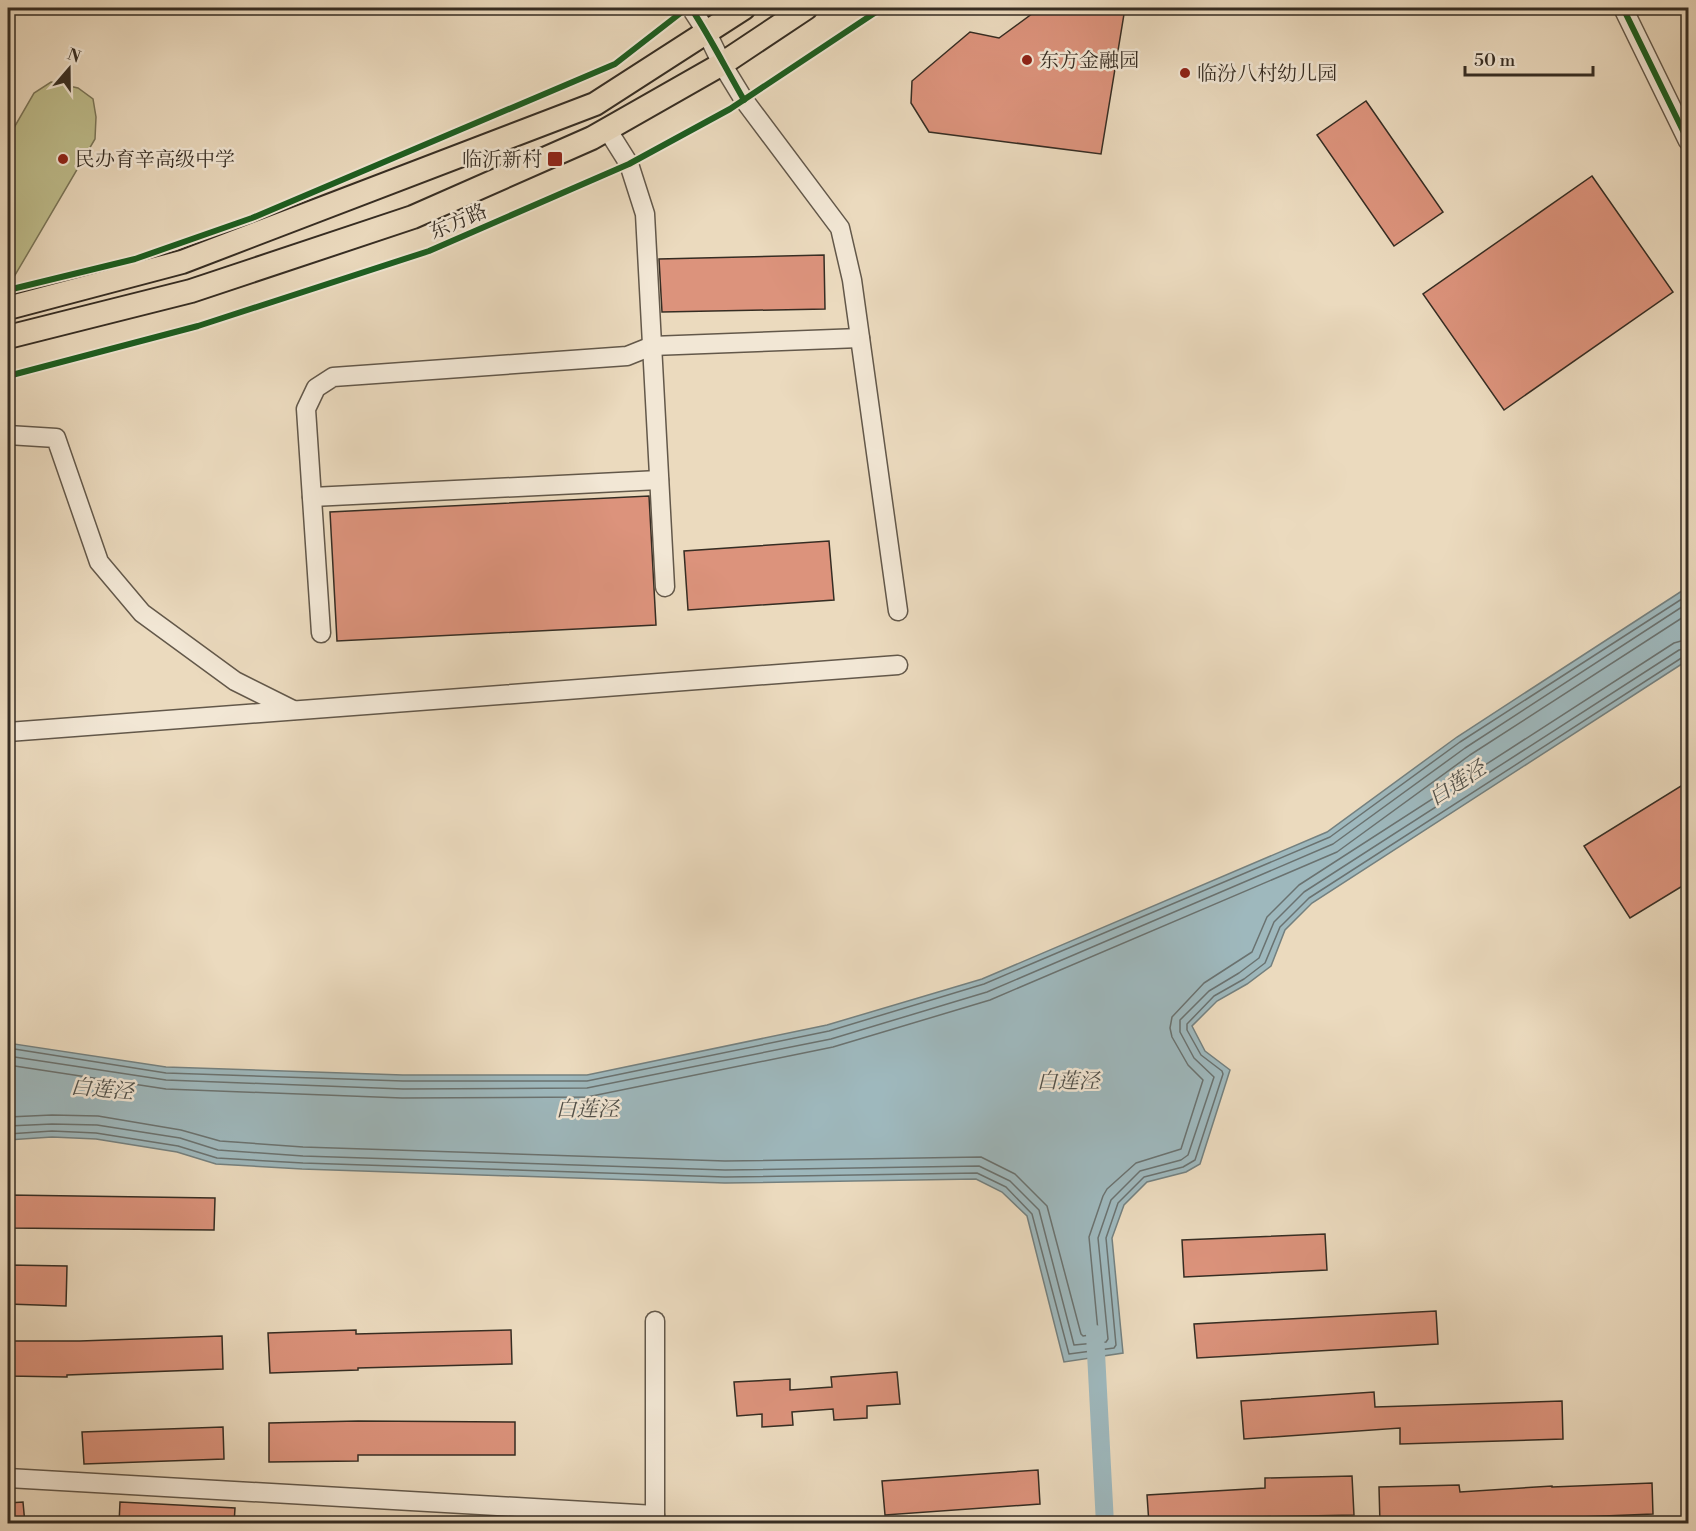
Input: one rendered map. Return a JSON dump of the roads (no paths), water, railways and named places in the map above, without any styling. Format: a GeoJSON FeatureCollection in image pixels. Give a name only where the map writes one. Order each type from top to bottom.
{"type":"FeatureCollection","features":[{"type":"Feature","properties":{"kind":"main road"},"geometry":{"type":"LineString","coordinates":[[8,308],[182,262],[596,104],[744,8]]}},
{"type":"Feature","properties":{"kind":"main road","name":"东方路"},"geometry":{"type":"LineString","coordinates":[[8,337],[190,291],[412,217],[592,138],[722,64],[806,8]]}},
{"type":"Feature","properties":{"kind":"street"},"geometry":{"type":"LineString","coordinates":[[690,8],[706,31],[722,64],[744,100],[840,228],[852,280],[898,611]]}},
{"type":"Feature","properties":{"kind":"street"},"geometry":{"type":"LineString","coordinates":[[1623,8],[1689,141]]}},
{"type":"Feature","properties":{"kind":"street"},"geometry":{"type":"LineString","coordinates":[[607,129],[629,164],[645,214],[665,587]]}},
{"type":"Feature","properties":{"kind":"street"},"geometry":{"type":"LineString","coordinates":[[321,633],[306,409],[316,388],[333,377],[627,356],[652,346],[860,339]]}},
{"type":"Feature","properties":{"kind":"street"},"geometry":{"type":"LineString","coordinates":[[8,435],[56,438],[99,562],[142,613],[236,681],[293,710]]}},
{"type":"Feature","properties":{"kind":"street"},"geometry":{"type":"LineString","coordinates":[[312,497],[659,480]]}},
{"type":"Feature","properties":{"kind":"street"},"geometry":{"type":"LineString","coordinates":[[8,732],[898,665]]}},
{"type":"Feature","properties":{"kind":"street"},"geometry":{"type":"LineString","coordinates":[[8,1478],[655,1519],[655,1321]]}},
{"type":"Feature","properties":{"kind":"water","name":"白莲泾"},"geometry":{"type":"Polygon","coordinates":[[[1688,587],[1688,660],[1312,903],[1285,930],[1271,966],[1247,984],[1217,1001],[1192,1026],[1205,1051],[1230,1070],[1200,1164],[1186,1172],[1147,1182],[1124,1205],[1112,1238],[1123,1353],[1064,1362],[1027,1216],[1002,1192],[976,1179],[725,1183],[302,1169],[216,1164],[177,1152],[96,1139],[52,1137],[8,1140],[8,1043],[166,1067],[403,1075],[587,1075],[827,1025],[982,979],[1327,832],[1457,737],[1688,587]]]}},
{"type":"Feature","properties":{"kind":"waterway"},"geometry":{"type":"LineString","coordinates":[[1095,1334],[1105,1524]]}},
{"type":"Feature","properties":{"kind":"place","name":"东方金融园"},"geometry":{"type":"Point","coordinates":[1027,60]}},
{"type":"Feature","properties":{"kind":"place","name":"临汾八村幼儿园"},"geometry":{"type":"Point","coordinates":[1185,73]}},
{"type":"Feature","properties":{"kind":"place","name":"民办育辛高级中学"},"geometry":{"type":"Point","coordinates":[63,159]}},
{"type":"Feature","properties":{"kind":"place","name":"临沂新村"},"geometry":{"type":"Point","coordinates":[555,159]}}]}
